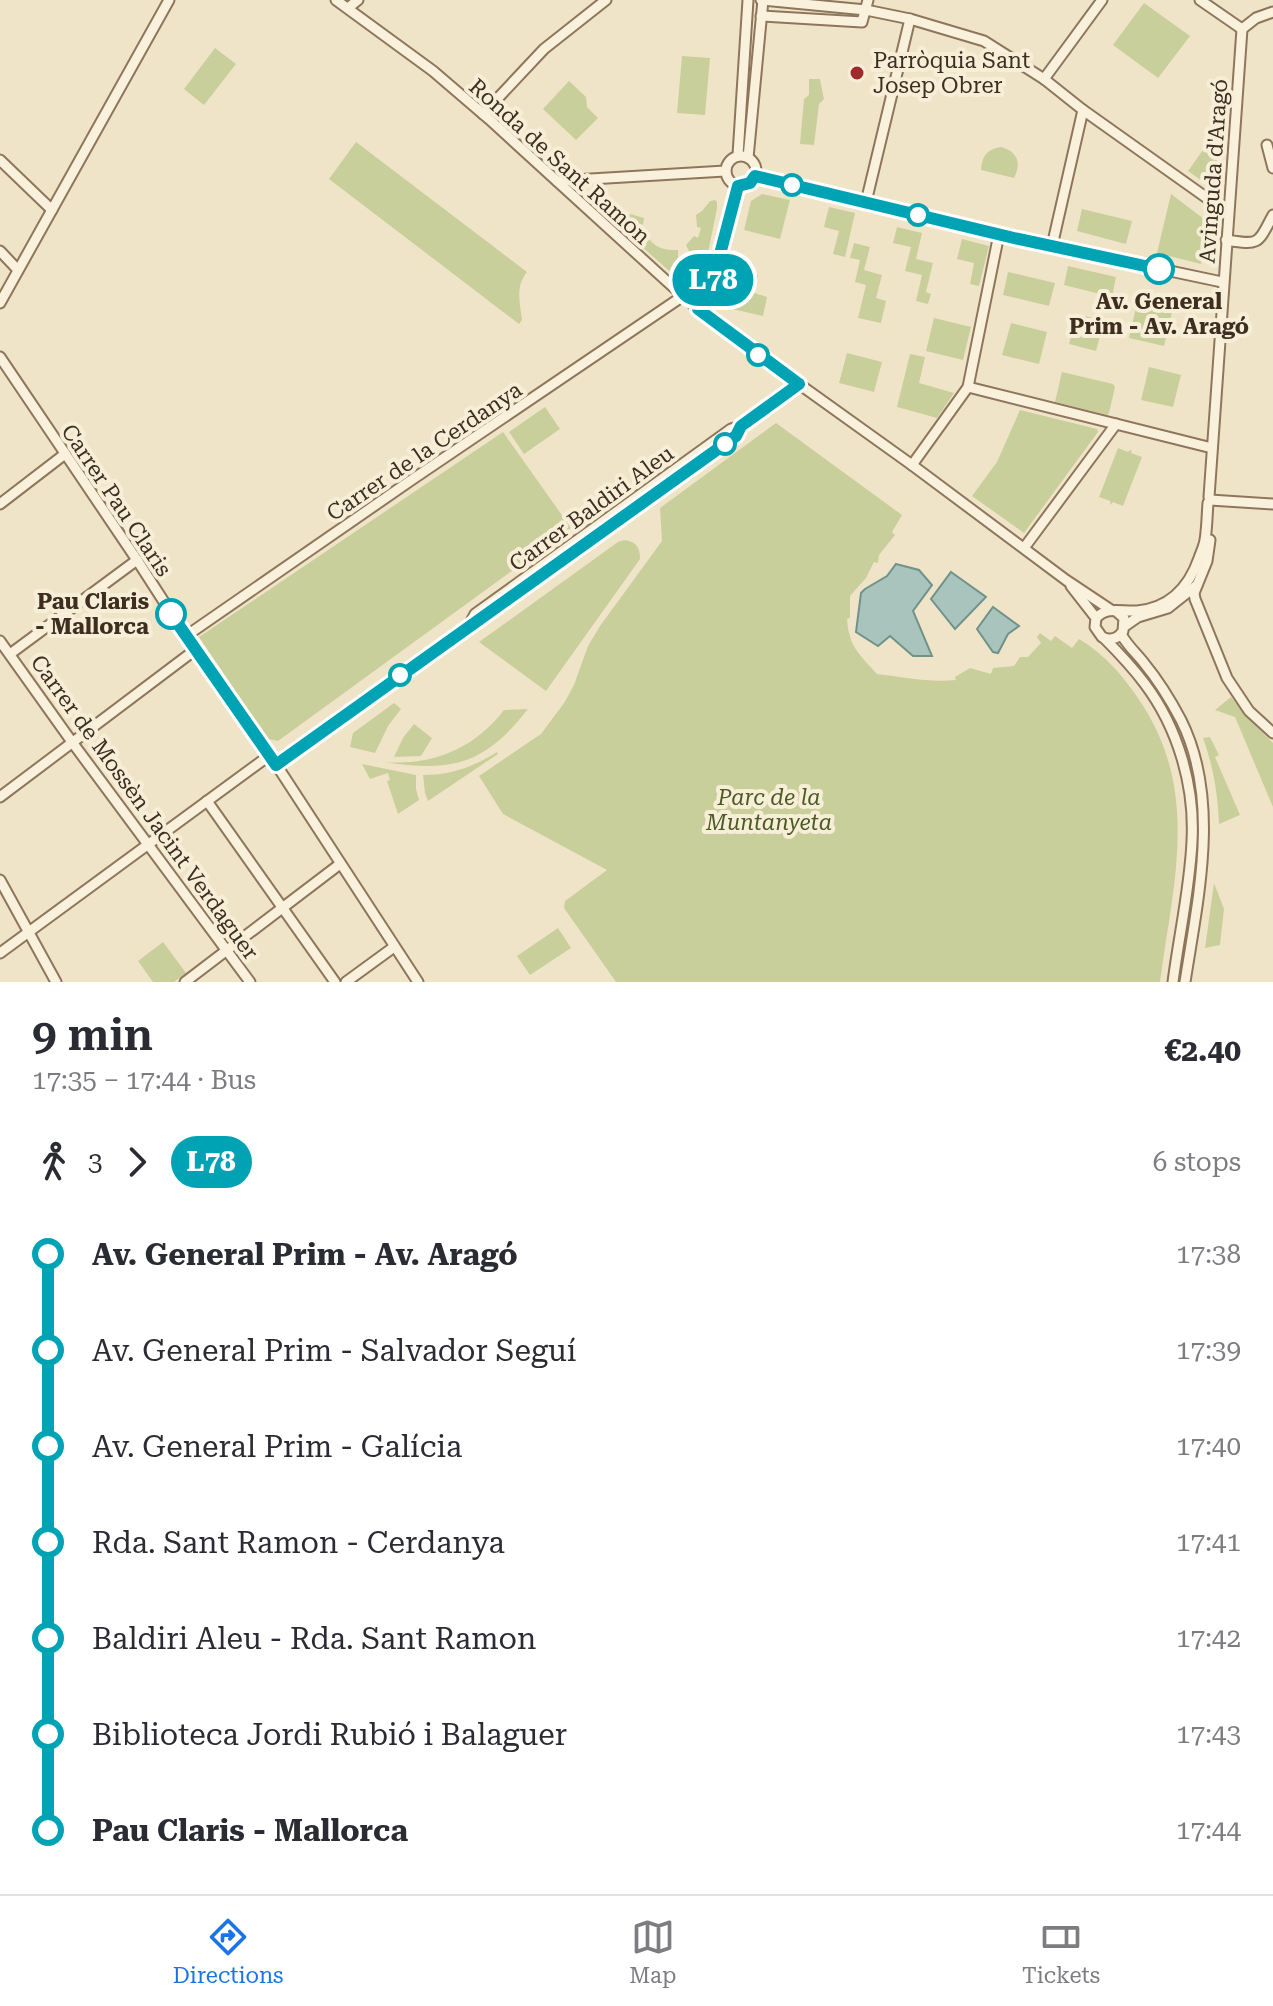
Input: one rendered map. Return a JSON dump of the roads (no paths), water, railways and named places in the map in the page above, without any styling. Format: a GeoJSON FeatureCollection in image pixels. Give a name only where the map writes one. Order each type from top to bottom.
{"type":"FeatureCollection","features":[{"type":"Feature","properties":{"kind":"street"},"geometry":{"type":"LineString","coordinates":[[0,303],[169,0]]}},
{"type":"Feature","properties":{"kind":"street","name":"Ronda de Sant Ramon"},"geometry":{"type":"LineString","coordinates":[[338,0],[433,71],[698,309],[1066,580],[1124,618],[1127,644],[1156,680],[1182,723],[1199,777],[1204,807],[1204,835],[1185,982]]}},
{"type":"Feature","properties":{"kind":"street"},"geometry":{"type":"LineString","coordinates":[[348,8],[358,0]]}},
{"type":"Feature","properties":{"kind":"street"},"geometry":{"type":"LineString","coordinates":[[483,114],[544,49],[606,0]]}},
{"type":"Feature","properties":{"kind":"street"},"geometry":{"type":"LineString","coordinates":[[743,156],[748,0]]}},
{"type":"Feature","properties":{"kind":"street"},"geometry":{"type":"LineString","coordinates":[[743,156],[762,0],[867,5],[984,41],[1044,79],[1228,213]]}},
{"type":"Feature","properties":{"kind":"street"},"geometry":{"type":"LineString","coordinates":[[1044,79],[1102,0]]}},
{"type":"Feature","properties":{"kind":"street"},"geometry":{"type":"LineString","coordinates":[[1200,0],[1242,29],[1256,18],[1273,12]]}},
{"type":"Feature","properties":{"kind":"street"},"geometry":{"type":"LineString","coordinates":[[761,16],[862,22],[867,5]]}},
{"type":"Feature","properties":{"kind":"street"},"geometry":{"type":"LineString","coordinates":[[866,202],[910,19]]}},
{"type":"Feature","properties":{"kind":"street","name":"Avinguda d'Aragó"},"geometry":{"type":"LineString","coordinates":[[1196,588],[1210,547],[1215,470],[1211,462],[1222,282],[1242,29]]}},
{"type":"Feature","properties":{"kind":"street"},"geometry":{"type":"LineString","coordinates":[[1052,246],[1083,110]]}},
{"type":"Feature","properties":{"kind":"street"},"geometry":{"type":"LineString","coordinates":[[1267,145],[1273,168]]}},
{"type":"Feature","properties":{"kind":"street"},"geometry":{"type":"LineString","coordinates":[[743,156],[754,162],[756,168],[750,183],[738,186],[731,182],[725,171],[730,160],[743,156]]}},
{"type":"Feature","properties":{"kind":"street"},"geometry":{"type":"LineString","coordinates":[[0,160],[52,210]]}},
{"type":"Feature","properties":{"kind":"street"},"geometry":{"type":"LineString","coordinates":[[557,181],[725,171]]}},
{"type":"Feature","properties":{"kind":"street"},"geometry":{"type":"LineString","coordinates":[[755,176],[999,234],[1222,282]]}},
{"type":"Feature","properties":{"kind":"street"},"geometry":{"type":"LineString","coordinates":[[698,309],[710,292],[738,186]]}},
{"type":"Feature","properties":{"kind":"street"},"geometry":{"type":"LineString","coordinates":[[1226,240],[1256,242],[1273,215]]}},
{"type":"Feature","properties":{"kind":"street"},"geometry":{"type":"LineString","coordinates":[[912,465],[968,387],[999,234]]}},
{"type":"Feature","properties":{"kind":"street"},"geometry":{"type":"LineString","coordinates":[[0,251],[18,270]]}},
{"type":"Feature","properties":{"kind":"street","name":"Carrer de la Cerdanya"},"geometry":{"type":"LineString","coordinates":[[186,636],[683,296]]}},
{"type":"Feature","properties":{"kind":"street","name":"Carrer Pau Claris"},"geometry":{"type":"LineString","coordinates":[[0,357],[195,650],[270,755],[418,982]]}},
{"type":"Feature","properties":{"kind":"street","name":"Carrer Baldiri Aleu"},"geometry":{"type":"LineString","coordinates":[[276,765],[736,436],[741,426],[799,384]]}},
{"type":"Feature","properties":{"kind":"street"},"geometry":{"type":"LineString","coordinates":[[968,387],[1212,448]]}},
{"type":"Feature","properties":{"kind":"street"},"geometry":{"type":"LineString","coordinates":[[1024,548],[1116,424]]}},
{"type":"Feature","properties":{"kind":"street"},"geometry":{"type":"LineString","coordinates":[[0,504],[65,454]]}},
{"type":"Feature","properties":{"kind":"street","name":"Avinguda d'Aragó"},"geometry":{"type":"LineString","coordinates":[[1199,557],[1206,468],[1211,462]]}},
{"type":"Feature","properties":{"kind":"street"},"geometry":{"type":"LineString","coordinates":[[1212,500],[1268,504],[1273,496]]}},
{"type":"Feature","properties":{"kind":"street","name":"Avinguda d'Aragó"},"geometry":{"type":"LineString","coordinates":[[1113,610],[1142,610],[1165,602],[1191,579],[1205,544],[1208,503],[1212,500]]}},
{"type":"Feature","properties":{"kind":"street"},"geometry":{"type":"LineString","coordinates":[[10,654],[137,560]]}},
{"type":"Feature","properties":{"kind":"street","name":"Ronda de Sant Ramon"},"geometry":{"type":"LineString","coordinates":[[1066,580],[1096,618],[1097,632],[1144,683],[1166,718],[1180,753],[1191,796],[1192,844],[1173,982]]}},
{"type":"Feature","properties":{"kind":"street"},"geometry":{"type":"LineString","coordinates":[[1196,588],[1195,599],[1218,659],[1249,711],[1273,733]]}},
{"type":"Feature","properties":{"kind":"street"},"geometry":{"type":"LineString","coordinates":[[1104,638],[1111,640],[1126,627],[1168,608],[1196,588]]}},
{"type":"Feature","properties":{"kind":"street"},"geometry":{"type":"LineString","coordinates":[[1126,627],[1180,606],[1197,611],[1204,620]]}},
{"type":"Feature","properties":{"kind":"street"},"geometry":{"type":"LineString","coordinates":[[1096,618],[1101,612],[1113,610]]}},
{"type":"Feature","properties":{"kind":"street","name":"Carrer de Mossèn Jacint Verdaguer"},"geometry":{"type":"LineString","coordinates":[[0,641],[250,982]]}},
{"type":"Feature","properties":{"kind":"street"},"geometry":{"type":"LineString","coordinates":[[0,797],[195,650]]}},
{"type":"Feature","properties":{"kind":"street"},"geometry":{"type":"LineString","coordinates":[[0,953],[270,755]]}},
{"type":"Feature","properties":{"kind":"street"},"geometry":{"type":"LineString","coordinates":[[207,801],[335,982]]}},
{"type":"Feature","properties":{"kind":"street"},"geometry":{"type":"LineString","coordinates":[[185,982],[340,864]]}},
{"type":"Feature","properties":{"kind":"street"},"geometry":{"type":"LineString","coordinates":[[0,880],[56,982]]}},
{"type":"Feature","properties":{"kind":"street"},"geometry":{"type":"LineString","coordinates":[[346,982],[394,947]]}},
{"type":"Feature","properties":{"kind":"water"},"geometry":{"type":"Polygon","coordinates":[[[896,564],[919,570],[932,585],[913,611],[932,656],[913,656],[890,636],[878,646],[856,632],[861,593],[887,576],[896,564]]]}},
{"type":"Feature","properties":{"kind":"water"},"geometry":{"type":"Polygon","coordinates":[[[951,572],[986,597],[955,629],[931,599],[951,572]]]}},
{"type":"Feature","properties":{"kind":"water"},"geometry":{"type":"Polygon","coordinates":[[[993,607],[1019,626],[1008,634],[998,653],[993,652],[977,629],[993,607]]]}},
{"type":"Feature","properties":{"kind":"place","name":"Parròquia Sant Josep Obrer"},"geometry":{"type":"Point","coordinates":[857,73]}},
{"type":"Feature","properties":{"kind":"place","name":"Av. General Prim - Av. Aragó"},"geometry":{"type":"Point","coordinates":[1159,269]}},
{"type":"Feature","properties":{"kind":"place","name":"Pau Claris - Mallorca"},"geometry":{"type":"Point","coordinates":[171,614]}},
{"type":"Feature","properties":{"kind":"park label","name":"Parc de la Muntanyeta"},"geometry":{"type":"Point","coordinates":[769,810]}}]}
